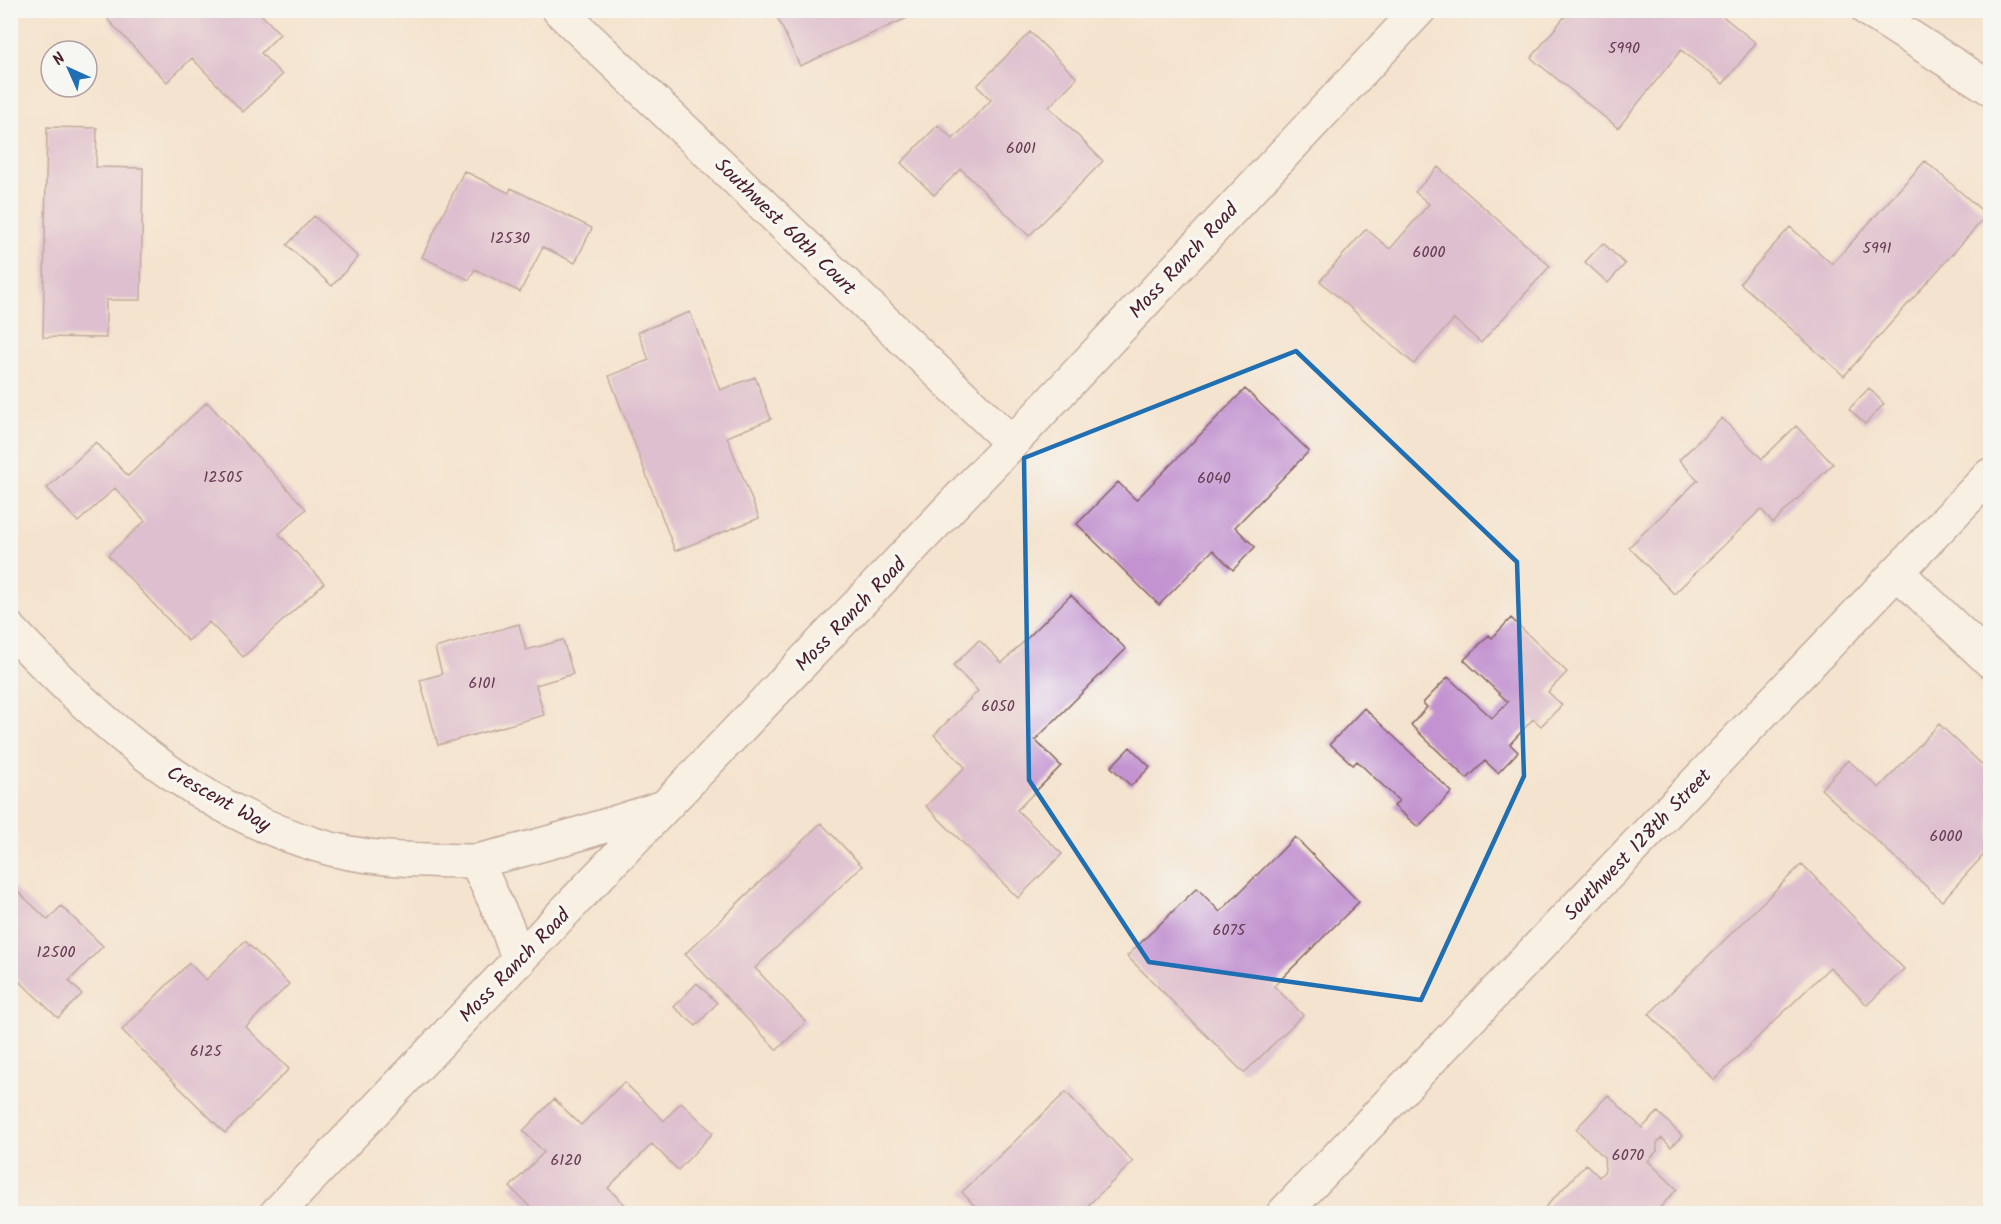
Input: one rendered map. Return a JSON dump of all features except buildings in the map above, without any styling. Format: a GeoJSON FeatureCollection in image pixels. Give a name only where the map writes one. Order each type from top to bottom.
{"type":"FeatureCollection","features":[{"type":"Feature","properties":{"kind":"street","name":"Southwest 60th Court"},"geometry":{"type":"LineString","coordinates":[[559,10],[1012,443]]}},
{"type":"Feature","properties":{"kind":"street","name":"Moss Ranch Road"},"geometry":{"type":"LineString","coordinates":[[276,1214],[1012,443],[1419,10]]}},
{"type":"Feature","properties":{"kind":"street"},"geometry":{"type":"LineString","coordinates":[[1868,10],[1990,88]]}},
{"type":"Feature","properties":{"kind":"street","name":"Southwest 128th Street"},"geometry":{"type":"LineString","coordinates":[[1282,1214],[1990,475]]}},
{"type":"Feature","properties":{"kind":"street"},"geometry":{"type":"LineString","coordinates":[[1897,572],[1990,661]]}},
{"type":"Feature","properties":{"kind":"street","name":"Crescent Way"},"geometry":{"type":"LineString","coordinates":[[10,629],[50,671],[125,740],[178,778],[228,808],[276,831],[319,846],[370,855],[476,861],[517,852],[667,806]]}},
{"type":"Feature","properties":{"kind":"street"},"geometry":{"type":"LineString","coordinates":[[476,861],[507,927],[519,961]]}},
{"type":"Feature","properties":{"kind":"highlighted area"},"geometry":{"type":"Polygon","coordinates":[[[1296,351],[1517,562],[1524,776],[1421,1000],[1149,962],[1029,780],[1024,458],[1296,351]]]}}]}
